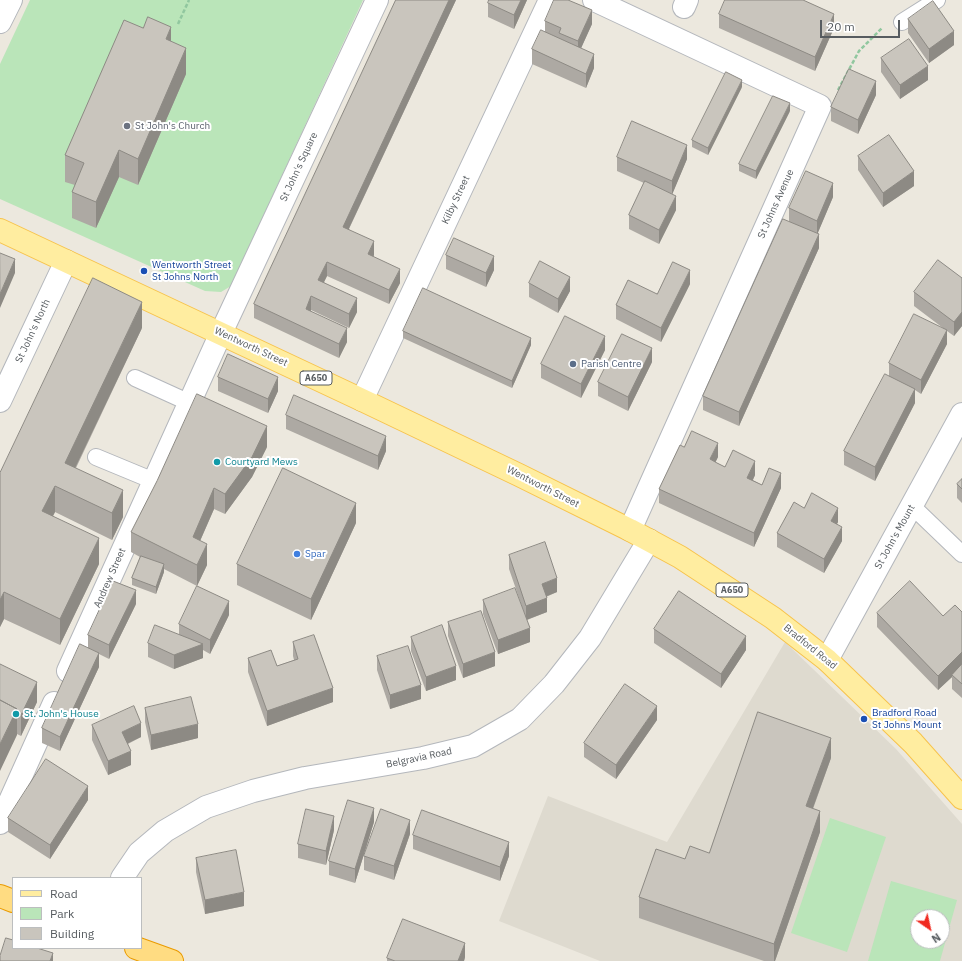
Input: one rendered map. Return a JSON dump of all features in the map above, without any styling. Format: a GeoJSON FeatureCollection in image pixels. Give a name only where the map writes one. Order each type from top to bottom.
{"type":"FeatureCollection","features":[{"type":"Feature","properties":{"kind":"highway"},"geometry":{"type":"LineString","coordinates":[[0,896],[12,901]]}},
{"type":"Feature","properties":{"kind":"highway"},"geometry":{"type":"LineString","coordinates":[[139,949],[172,961]]}},
{"type":"Feature","properties":{"kind":"main road","name":"Wentworth Street"},"geometry":{"type":"LineString","coordinates":[[0,230],[362,400],[640,535]]}},
{"type":"Feature","properties":{"kind":"main road","name":"Bradford Road"},"geometry":{"type":"LineString","coordinates":[[640,535],[704,572],[768,614],[827,660],[913,742],[962,798]]}},
{"type":"Feature","properties":{"kind":"street"},"geometry":{"type":"LineString","coordinates":[[0,22],[11,0]]}},
{"type":"Feature","properties":{"kind":"street","name":"St John's Square"},"geometry":{"type":"LineString","coordinates":[[221,333],[377,0]]}},
{"type":"Feature","properties":{"kind":"street","name":"Kilby Street"},"geometry":{"type":"LineString","coordinates":[[362,400],[550,0]]}},
{"type":"Feature","properties":{"kind":"street"},"geometry":{"type":"LineString","coordinates":[[594,0],[820,106]]}},
{"type":"Feature","properties":{"kind":"street","name":"St Johns Avenue"},"geometry":{"type":"LineString","coordinates":[[640,535],[820,106]]}},
{"type":"Feature","properties":{"kind":"street","name":"St John's North"},"geometry":{"type":"LineString","coordinates":[[0,401],[66,261]]}},
{"type":"Feature","properties":{"kind":"street","name":"Andrew Street"},"geometry":{"type":"LineString","coordinates":[[0,823],[221,333]]}},
{"type":"Feature","properties":{"kind":"street","name":"St John's Mount"},"geometry":{"type":"LineString","coordinates":[[827,660],[962,414]]}},
{"type":"Feature","properties":{"kind":"street","name":"Belgravia Road"},"geometry":{"type":"LineString","coordinates":[[123,877],[140,854],[164,831],[206,807],[253,791],[305,778],[423,758],[473,746],[520,719],[554,684],[590,638],[640,535]]}},
{"type":"Feature","properties":{"kind":"lane"},"geometry":{"type":"LineString","coordinates":[[902,22],[937,0]]}},
{"type":"Feature","properties":{"kind":"lane"},"geometry":{"type":"LineString","coordinates":[[135,378],[190,403]]}},
{"type":"Feature","properties":{"kind":"lane"},"geometry":{"type":"LineString","coordinates":[[96,457],[154,481]]}},
{"type":"Feature","properties":{"kind":"lane"},"geometry":{"type":"LineString","coordinates":[[912,506],[962,554]]}},
{"type":"Feature","properties":{"kind":"path"},"geometry":{"type":"LineString","coordinates":[[178,24],[189,0]]}},
{"type":"Feature","properties":{"kind":"path"},"geometry":{"type":"LineString","coordinates":[[820,106],[830,104],[859,51],[890,20],[902,22]]}},
{"type":"Feature","properties":{"kind":"shaded area"},"geometry":{"type":"Polygon","coordinates":[[[785,642],[896,749],[962,824],[962,961],[600,961],[499,921],[548,796],[667,842],[785,642]]]}},
{"type":"Feature","properties":{"kind":"green space"},"geometry":{"type":"Polygon","coordinates":[[[30,0],[363,0],[231,286],[221,292],[205,291],[0,199],[0,64],[30,0]]]}},
{"type":"Feature","properties":{"kind":"green space"},"geometry":{"type":"Polygon","coordinates":[[[830,818],[886,837],[847,952],[791,933],[830,818]]]}},
{"type":"Feature","properties":{"kind":"green space"},"geometry":{"type":"Polygon","coordinates":[[[891,881],[957,900],[950,925],[950,909],[910,909],[910,949],[943,949],[940,961],[868,961],[891,881]]]}},
{"type":"Feature","properties":{"kind":"building"},"geometry":{"type":"Polygon","coordinates":[[[396,0],[449,0],[343,227],[374,241],[368,254],[400,269],[389,290],[327,262],[318,280],[357,298],[349,314],[311,296],[306,309],[347,328],[339,344],[254,304],[396,0]]]}},
{"type":"Feature","properties":{"kind":"building"},"geometry":{"type":"Polygon","coordinates":[[[489,0],[521,0],[514,15],[488,3],[489,0]]]}},
{"type":"Feature","properties":{"kind":"building"},"geometry":{"type":"Polygon","coordinates":[[[554,0],[568,0],[592,10],[578,41],[559,33],[561,28],[545,21],[554,0]]]}},
{"type":"Feature","properties":{"kind":"building"},"geometry":{"type":"Polygon","coordinates":[[[725,0],[803,0],[834,14],[815,57],[719,14],[725,0]]]}},
{"type":"Feature","properties":{"kind":"building"},"geometry":{"type":"Polygon","coordinates":[[[933,1],[954,31],[929,49],[908,19],[933,1]]]}},
{"type":"Feature","properties":{"kind":"building","name":"St John's Church"},"geometry":{"type":"Polygon","coordinates":[[[148,17],[171,27],[166,39],[186,48],[138,159],[119,150],[96,202],[72,192],[84,163],[65,155],[124,20],[143,28],[148,17]]]}},
{"type":"Feature","properties":{"kind":"building"},"geometry":{"type":"Polygon","coordinates":[[[541,30],[594,54],[586,74],[532,49],[541,30]]]}},
{"type":"Feature","properties":{"kind":"building"},"geometry":{"type":"Polygon","coordinates":[[[909,39],[928,66],[900,85],[881,58],[909,39]]]}},
{"type":"Feature","properties":{"kind":"building"},"geometry":{"type":"Polygon","coordinates":[[[849,69],[876,81],[858,120],[831,107],[849,69]]]}},
{"type":"Feature","properties":{"kind":"building"},"geometry":{"type":"Polygon","coordinates":[[[726,72],[742,80],[708,148],[692,140],[726,72]]]}},
{"type":"Feature","properties":{"kind":"building"},"geometry":{"type":"Polygon","coordinates":[[[773,96],[790,103],[756,171],[739,164],[773,96]]]}},
{"type":"Feature","properties":{"kind":"building"},"geometry":{"type":"Polygon","coordinates":[[[632,121],[687,145],[672,181],[617,157],[632,121]]]}},
{"type":"Feature","properties":{"kind":"building"},"geometry":{"type":"Polygon","coordinates":[[[889,135],[914,171],[883,193],[858,156],[889,135]]]}},
{"type":"Feature","properties":{"kind":"building"},"geometry":{"type":"Polygon","coordinates":[[[806,171],[833,183],[817,221],[789,208],[806,171]]]}},
{"type":"Feature","properties":{"kind":"building"},"geometry":{"type":"Polygon","coordinates":[[[645,181],[676,196],[659,230],[629,215],[645,181]]]}},
{"type":"Feature","properties":{"kind":"building"},"geometry":{"type":"Polygon","coordinates":[[[783,219],[819,234],[739,412],[703,396],[783,219]]]}},
{"type":"Feature","properties":{"kind":"building"},"geometry":{"type":"Polygon","coordinates":[[[454,238],[494,256],[486,273],[446,255],[454,238]]]}},
{"type":"Feature","properties":{"kind":"building"},"geometry":{"type":"Polygon","coordinates":[[[0,253],[15,259],[0,294],[0,253]]]}},
{"type":"Feature","properties":{"kind":"building"},"geometry":{"type":"Polygon","coordinates":[[[938,260],[962,278],[962,312],[954,322],[914,292],[938,260]]]}},
{"type":"Feature","properties":{"kind":"building"},"geometry":{"type":"Polygon","coordinates":[[[540,261],[570,277],[558,299],[529,283],[540,261]]]}},
{"type":"Feature","properties":{"kind":"building"},"geometry":{"type":"Polygon","coordinates":[[[673,262],[690,270],[661,328],[616,305],[628,280],[657,294],[673,262]]]}},
{"type":"Feature","properties":{"kind":"building"},"geometry":{"type":"Polygon","coordinates":[[[93,278],[142,302],[65,463],[123,490],[112,513],[55,486],[42,511],[99,538],[60,619],[4,592],[0,600],[0,473],[93,278]]]}},
{"type":"Feature","properties":{"kind":"building"},"geometry":{"type":"Polygon","coordinates":[[[423,288],[531,338],[512,381],[403,331],[423,288]]]}},
{"type":"Feature","properties":{"kind":"building"},"geometry":{"type":"Polygon","coordinates":[[[914,314],[947,330],[921,380],[889,363],[914,314]]]}},
{"type":"Feature","properties":{"kind":"building","name":"Parish Centre"},"geometry":{"type":"Polygon","coordinates":[[[565,316],[605,336],[581,384],[541,364],[565,316]]]}},
{"type":"Feature","properties":{"kind":"building"},"geometry":{"type":"Polygon","coordinates":[[[622,334],[652,348],[628,397],[598,382],[622,334]]]}},
{"type":"Feature","properties":{"kind":"building"},"geometry":{"type":"Polygon","coordinates":[[[228,354],[278,377],[268,399],[218,377],[228,354]]]}},
{"type":"Feature","properties":{"kind":"building"},"geometry":{"type":"Polygon","coordinates":[[[885,374],[915,389],[875,467],[844,451],[885,374]]]}},
{"type":"Feature","properties":{"kind":"building"},"geometry":{"type":"Polygon","coordinates":[[[197,394],[267,426],[252,457],[225,494],[214,488],[193,537],[207,544],[197,565],[131,532],[157,481],[197,394]]]}},
{"type":"Feature","properties":{"kind":"building"},"geometry":{"type":"Polygon","coordinates":[[[294,395],[386,436],[378,456],[286,415],[294,395]]]}},
{"type":"Feature","properties":{"kind":"building"},"geometry":{"type":"Polygon","coordinates":[[[692,431],[718,443],[710,459],[725,467],[733,450],[755,461],[747,478],[762,485],[769,468],[781,473],[754,533],[659,489],[680,445],[684,447],[692,431]]]}},
{"type":"Feature","properties":{"kind":"building","name":"Spar"},"geometry":{"type":"Polygon","coordinates":[[[283,468],[356,503],[311,599],[237,564],[283,468]]]}},
{"type":"Feature","properties":{"kind":"building"},"geometry":{"type":"Polygon","coordinates":[[[962,479],[962,489],[957,484],[962,479]]]}},
{"type":"Feature","properties":{"kind":"building"},"geometry":{"type":"Polygon","coordinates":[[[812,493],[838,508],[831,521],[842,527],[824,559],[777,533],[794,502],[804,508],[812,493]]]}},
{"type":"Feature","properties":{"kind":"building"},"geometry":{"type":"Polygon","coordinates":[[[545,542],[557,578],[542,584],[547,598],[526,606],[509,555],[545,542]]]}},
{"type":"Feature","properties":{"kind":"building"},"geometry":{"type":"Polygon","coordinates":[[[141,556],[164,564],[156,587],[132,578],[141,556]]]}},
{"type":"Feature","properties":{"kind":"building"},"geometry":{"type":"Polygon","coordinates":[[[113,581],[136,590],[109,645],[88,635],[113,581]]]}},
{"type":"Feature","properties":{"kind":"building"},"geometry":{"type":"Polygon","coordinates":[[[910,581],[943,616],[955,605],[962,612],[962,652],[938,676],[877,613],[910,581]]]}},
{"type":"Feature","properties":{"kind":"building"},"geometry":{"type":"Polygon","coordinates":[[[197,586],[229,601],[210,640],[179,624],[197,586]]]}},
{"type":"Feature","properties":{"kind":"building"},"geometry":{"type":"Polygon","coordinates":[[[515,588],[530,628],[498,640],[483,600],[515,588]]]}},
{"type":"Feature","properties":{"kind":"building"},"geometry":{"type":"Polygon","coordinates":[[[679,591],[746,636],[721,674],[654,629],[679,591]]]}},
{"type":"Feature","properties":{"kind":"building"},"geometry":{"type":"Polygon","coordinates":[[[481,611],[495,652],[463,664],[448,622],[481,611]]]}},
{"type":"Feature","properties":{"kind":"building"},"geometry":{"type":"Polygon","coordinates":[[[155,625],[203,644],[174,655],[148,643],[155,625]]]}},
{"type":"Feature","properties":{"kind":"building"},"geometry":{"type":"Polygon","coordinates":[[[442,625],[456,666],[426,677],[411,637],[442,625]]]}},
{"type":"Feature","properties":{"kind":"building"},"geometry":{"type":"Polygon","coordinates":[[[314,635],[333,688],[267,711],[248,658],[271,650],[277,666],[298,659],[293,642],[314,635]]]}},
{"type":"Feature","properties":{"kind":"building"},"geometry":{"type":"Polygon","coordinates":[[[80,644],[99,653],[60,737],[42,728],[80,644]]]}},
{"type":"Feature","properties":{"kind":"building"},"geometry":{"type":"Polygon","coordinates":[[[408,646],[421,685],[390,695],[377,656],[408,646]]]}},
{"type":"Feature","properties":{"kind":"building"},"geometry":{"type":"Polygon","coordinates":[[[0,664],[37,682],[21,715],[17,713],[17,709],[0,700],[0,664]]]}},
{"type":"Feature","properties":{"kind":"building"},"geometry":{"type":"Polygon","coordinates":[[[962,664],[962,684],[952,675],[962,664]]]}},
{"type":"Feature","properties":{"kind":"building"},"geometry":{"type":"Polygon","coordinates":[[[625,684],[657,706],[616,765],[584,743],[625,684]]]}},
{"type":"Feature","properties":{"kind":"building"},"geometry":{"type":"Polygon","coordinates":[[[191,697],[198,724],[151,735],[145,708],[191,697]]]}},
{"type":"Feature","properties":{"kind":"building"},"geometry":{"type":"Polygon","coordinates":[[[0,700],[17,709],[0,744],[0,700]]]}},
{"type":"Feature","properties":{"kind":"building"},"geometry":{"type":"Polygon","coordinates":[[[134,706],[141,723],[122,732],[131,751],[108,761],[92,725],[134,706]]]}},
{"type":"Feature","properties":{"kind":"building"},"geometry":{"type":"Polygon","coordinates":[[[758,712],[831,738],[806,806],[820,811],[774,944],[639,897],[656,849],[685,859],[690,846],[709,853],[758,712]]]}},
{"type":"Feature","properties":{"kind":"building"},"geometry":{"type":"Polygon","coordinates":[[[46,759],[88,786],[50,845],[8,818],[46,759]]]}},
{"type":"Feature","properties":{"kind":"building"},"geometry":{"type":"Polygon","coordinates":[[[348,800],[374,808],[355,869],[329,861],[348,800]]]}},
{"type":"Feature","properties":{"kind":"building"},"geometry":{"type":"Polygon","coordinates":[[[306,809],[334,816],[326,851],[298,844],[306,809]]]}},
{"type":"Feature","properties":{"kind":"building"},"geometry":{"type":"Polygon","coordinates":[[[381,809],[410,820],[394,866],[364,856],[381,809]]]}},
{"type":"Feature","properties":{"kind":"building"},"geometry":{"type":"Polygon","coordinates":[[[422,810],[509,842],[500,867],[413,835],[422,810]]]}},
{"type":"Feature","properties":{"kind":"building"},"geometry":{"type":"Polygon","coordinates":[[[236,850],[244,892],[205,900],[196,858],[236,850]]]}},
{"type":"Feature","properties":{"kind":"building"},"geometry":{"type":"Polygon","coordinates":[[[403,919],[465,943],[458,961],[395,961],[387,958],[403,919]]]}},
{"type":"Feature","properties":{"kind":"building"},"geometry":{"type":"Polygon","coordinates":[[[6,938],[12,940],[12,949],[40,949],[53,953],[50,961],[0,961],[0,956],[6,938]]]}},
{"type":"Feature","properties":{"kind":"place","name":"St John's Church"},"geometry":{"type":"Point","coordinates":[127,126]}},
{"type":"Feature","properties":{"kind":"place","name":"Wentworth Street St Johns North"},"geometry":{"type":"Point","coordinates":[144,271]}},
{"type":"Feature","properties":{"kind":"place","name":"Parish Centre"},"geometry":{"type":"Point","coordinates":[573,364]}},
{"type":"Feature","properties":{"kind":"place","name":"Courtyard Mews"},"geometry":{"type":"Point","coordinates":[217,462]}},
{"type":"Feature","properties":{"kind":"place","name":"Spar"},"geometry":{"type":"Point","coordinates":[297,554]}},
{"type":"Feature","properties":{"kind":"place","name":"St. John's House"},"geometry":{"type":"Point","coordinates":[16,714]}},
{"type":"Feature","properties":{"kind":"place","name":"Bradford Road St Johns Mount"},"geometry":{"type":"Point","coordinates":[864,719]}}]}
